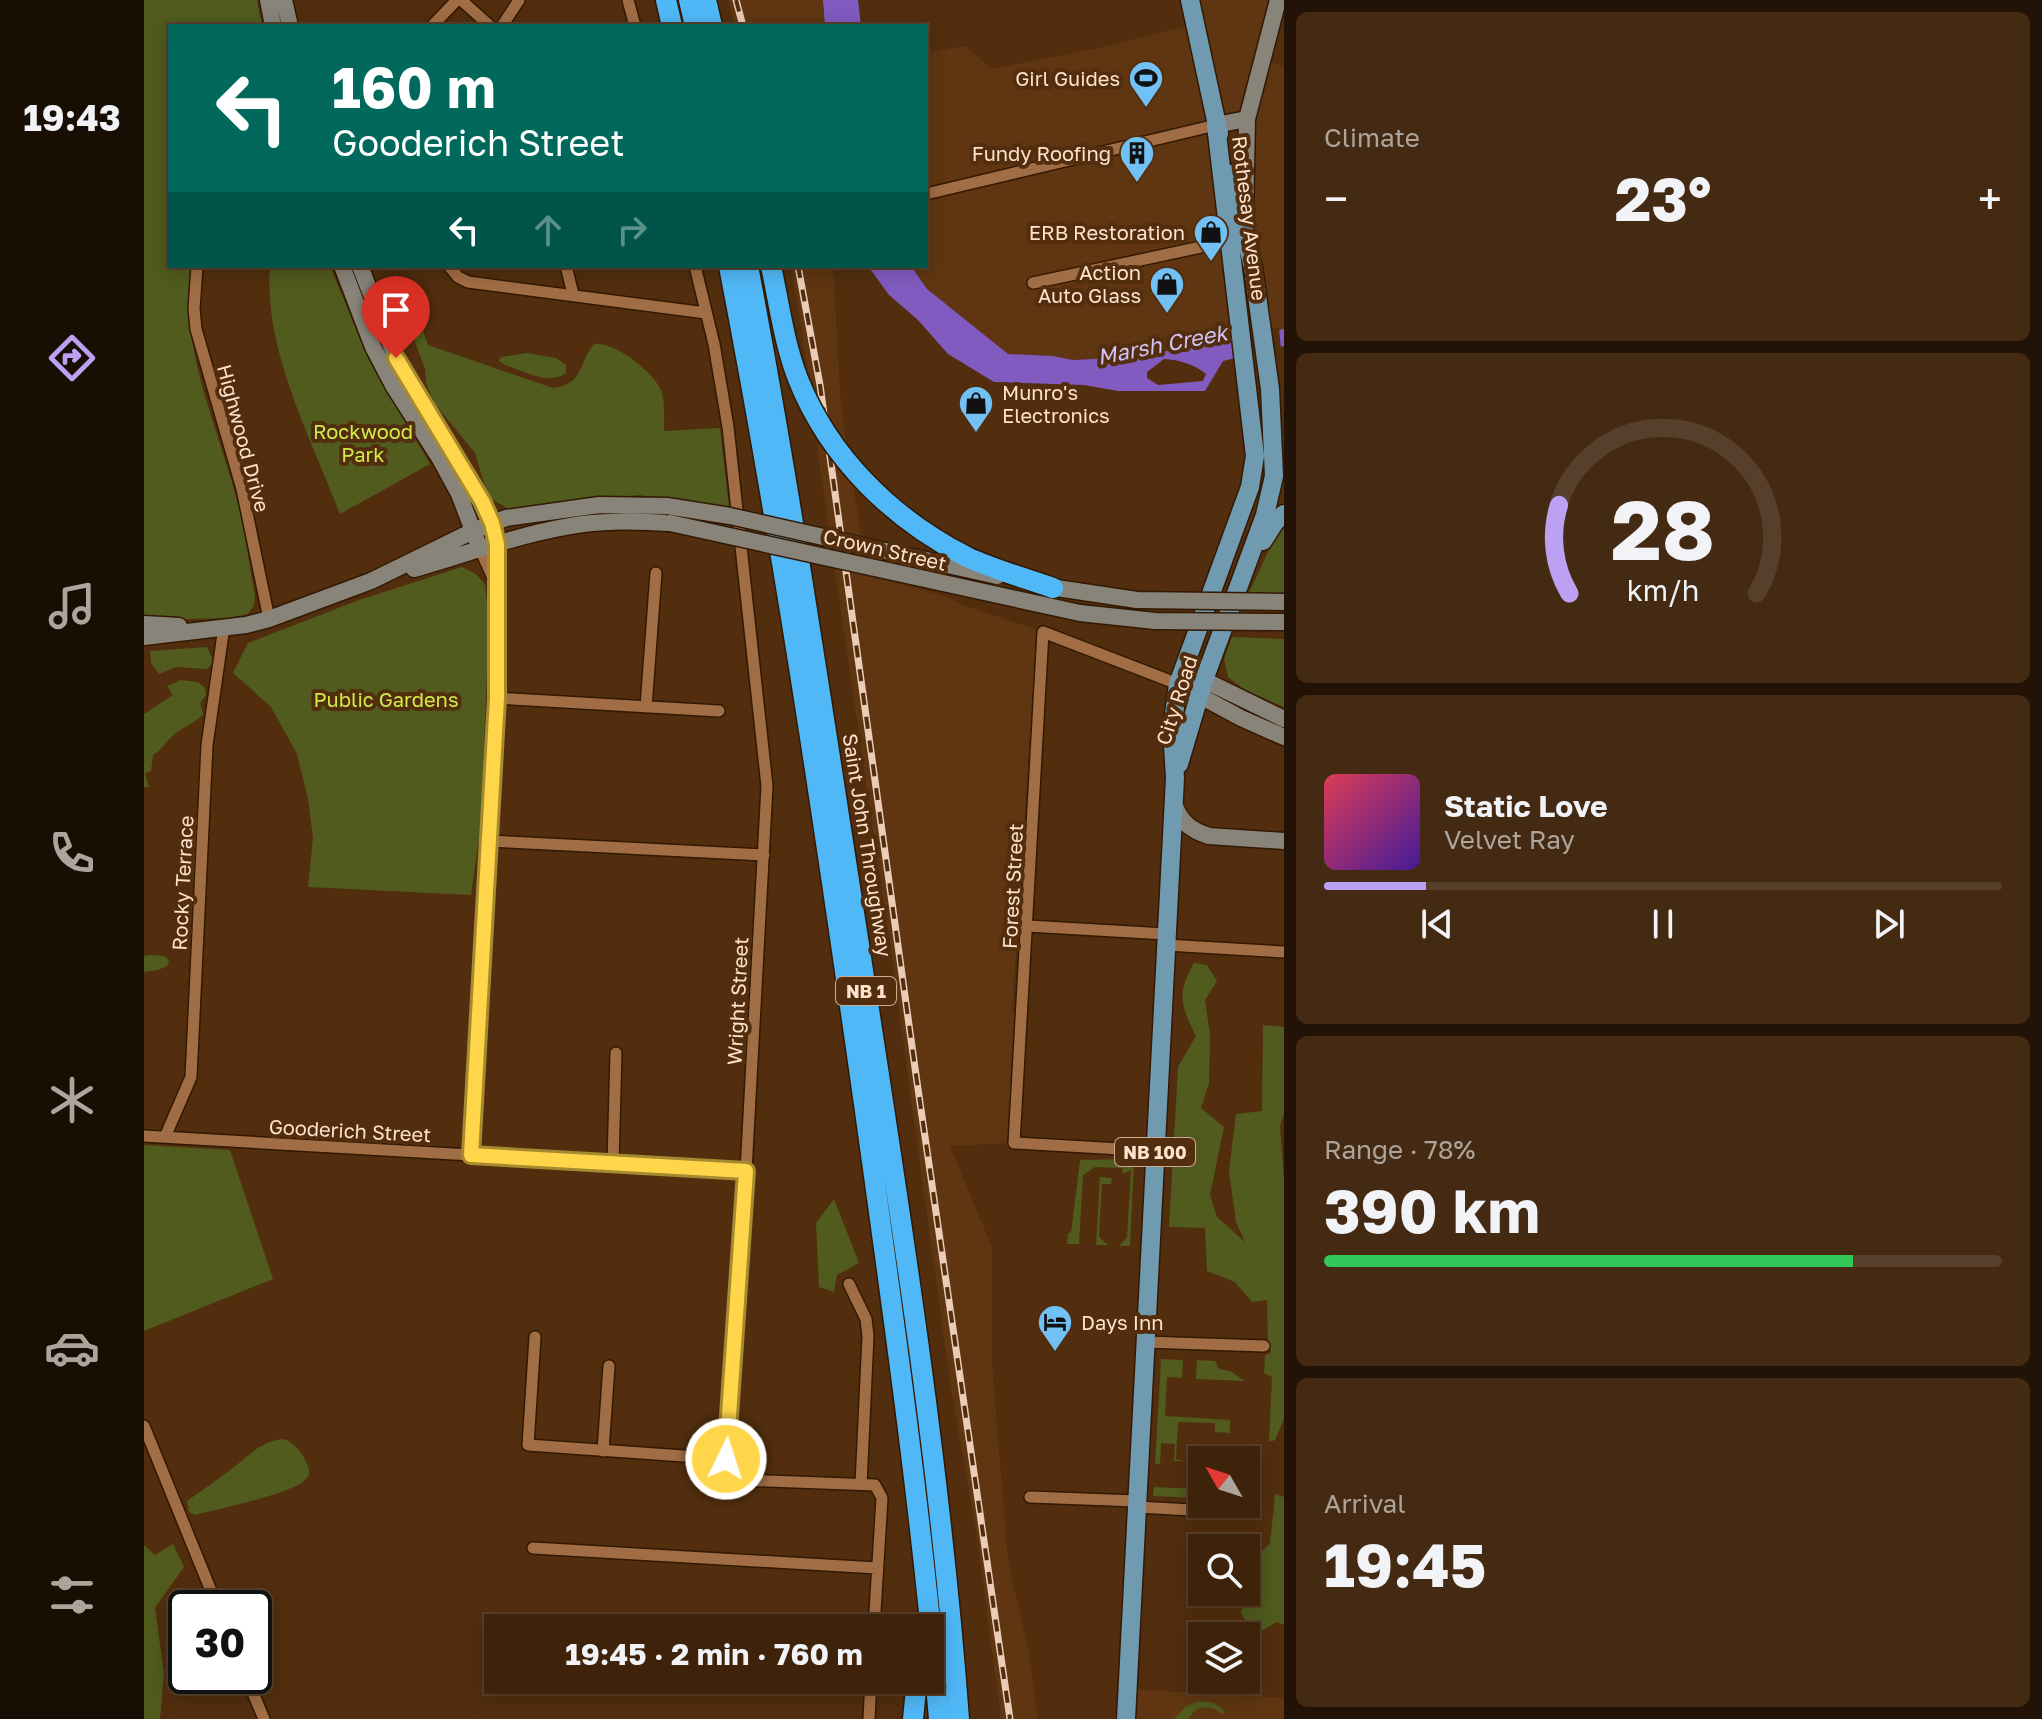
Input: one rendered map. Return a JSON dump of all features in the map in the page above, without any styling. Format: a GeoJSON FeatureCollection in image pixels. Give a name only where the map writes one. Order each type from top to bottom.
{"type":"FeatureCollection","features":[{"type":"Feature","properties":{"kind":"highway"},"geometry":{"type":"LineString","coordinates":[[666,0],[672,24]]}},
{"type":"Feature","properties":{"kind":"highway"},"geometry":{"type":"LineString","coordinates":[[689,0],[695,24]]}},
{"type":"Feature","properties":{"kind":"highway"},"geometry":{"type":"LineString","coordinates":[[706,0],[712,24]]}},
{"type":"Feature","properties":{"kind":"highway","name":"Saint John Throughway"},"geometry":{"type":"LineString","coordinates":[[729,268],[772,500],[847,985],[894,1321],[931,1617],[939,1719]]}},
{"type":"Feature","properties":{"kind":"highway","name":"Saint John Throughway"},"geometry":{"type":"LineString","coordinates":[[748,268],[793,520],[900,1209],[949,1594],[959,1719]]}},
{"type":"Feature","properties":{"kind":"highway"},"geometry":{"type":"LineString","coordinates":[[771,268],[798,379],[818,422],[851,469],[899,513],[943,542],[986,565],[1053,588]]}},
{"type":"Feature","properties":{"kind":"highway"},"geometry":{"type":"LineString","coordinates":[[911,1464],[917,1614]]}},
{"type":"Feature","properties":{"kind":"highway"},"geometry":{"type":"LineString","coordinates":[[913,1719],[916,1694]]}},
{"type":"Feature","properties":{"kind":"main road"},"geometry":{"type":"LineString","coordinates":[[268,0],[273,24]]}},
{"type":"Feature","properties":{"kind":"main road"},"geometry":{"type":"LineString","coordinates":[[284,0],[290,24]]}},
{"type":"Feature","properties":{"kind":"main road","name":"NB 100"},"geometry":{"type":"LineString","coordinates":[[1190,0],[1216,125]]}},
{"type":"Feature","properties":{"kind":"main road"},"geometry":{"type":"LineString","coordinates":[[1245,226],[1247,119],[1278,0]]}},
{"type":"Feature","properties":{"kind":"main road"},"geometry":{"type":"LineString","coordinates":[[1216,125],[1247,119]]}},
{"type":"Feature","properties":{"kind":"main road","name":"Rothesay Avenue"},"geometry":{"type":"LineString","coordinates":[[1216,125],[1245,226],[1267,366]]}},
{"type":"Feature","properties":{"kind":"main road","name":"Rothesay Avenue"},"geometry":{"type":"LineString","coordinates":[[1216,125],[1247,371]]}},
{"type":"Feature","properties":{"kind":"main road"},"geometry":{"type":"LineString","coordinates":[[343,268],[373,347],[459,494],[480,549]]}},
{"type":"Feature","properties":{"kind":"main road"},"geometry":{"type":"LineString","coordinates":[[361,268],[396,358],[464,467],[492,523],[497,544]]}},
{"type":"Feature","properties":{"kind":"main road","name":"City Road"},"geometry":{"type":"LineString","coordinates":[[1175,778],[1201,688],[1240,581],[1277,496],[1267,366]]}},
{"type":"Feature","properties":{"kind":"main road","name":"City Road"},"geometry":{"type":"LineString","coordinates":[[1175,778],[1172,730],[1178,684],[1252,479],[1255,456],[1247,371]]}},
{"type":"Feature","properties":{"kind":"main road"},"geometry":{"type":"LineString","coordinates":[[1270,389],[1284,425]]}},
{"type":"Feature","properties":{"kind":"main road"},"geometry":{"type":"LineString","coordinates":[[1244,506],[1277,496]]}},
{"type":"Feature","properties":{"kind":"main road","name":"Crown Street"},"geometry":{"type":"LineString","coordinates":[[371,581],[492,523],[513,517],[599,505],[669,514],[730,516],[1053,588],[1152,601],[1284,602]]}},
{"type":"Feature","properties":{"kind":"main road","name":"Crown Street"},"geometry":{"type":"LineString","coordinates":[[371,581],[497,544],[585,523],[669,514],[832,556],[1080,613],[1155,621],[1284,622]]}},
{"type":"Feature","properties":{"kind":"main road"},"geometry":{"type":"LineString","coordinates":[[1240,581],[1269,531],[1284,514]]}},
{"type":"Feature","properties":{"kind":"main road"},"geometry":{"type":"LineString","coordinates":[[144,637],[269,619],[371,581]]}},
{"type":"Feature","properties":{"kind":"main road"},"geometry":{"type":"LineString","coordinates":[[144,624],[204,628]]}},
{"type":"Feature","properties":{"kind":"main road"},"geometry":{"type":"LineString","coordinates":[[1178,684],[1201,688],[1284,719]]}},
{"type":"Feature","properties":{"kind":"main road"},"geometry":{"type":"LineString","coordinates":[[1201,688],[1284,737]]}},
{"type":"Feature","properties":{"kind":"main road","name":"NB 100"},"geometry":{"type":"LineString","coordinates":[[1126,1719],[1175,778]]}},
{"type":"Feature","properties":{"kind":"main road"},"geometry":{"type":"LineString","coordinates":[[1174,804],[1183,823],[1198,833],[1284,841]]}},
{"type":"Feature","properties":{"kind":"street"},"geometry":{"type":"LineString","coordinates":[[434,24],[459,0],[488,24]]}},
{"type":"Feature","properties":{"kind":"street"},"geometry":{"type":"LineString","coordinates":[[503,24],[519,0]]}},
{"type":"Feature","properties":{"kind":"street"},"geometry":{"type":"LineString","coordinates":[[628,0],[634,24]]}},
{"type":"Feature","properties":{"kind":"street"},"geometry":{"type":"LineString","coordinates":[[928,194],[1216,125]]}},
{"type":"Feature","properties":{"kind":"street"},"geometry":{"type":"LineString","coordinates":[[1033,283],[1229,241]]}},
{"type":"Feature","properties":{"kind":"street","name":"Highwood Drive"},"geometry":{"type":"LineString","coordinates":[[197,268],[196,329],[242,489],[269,619]]}},
{"type":"Feature","properties":{"kind":"street"},"geometry":{"type":"LineString","coordinates":[[451,268],[468,282],[706,313]]}},
{"type":"Feature","properties":{"kind":"street"},"geometry":{"type":"LineString","coordinates":[[566,268],[573,294]]}},
{"type":"Feature","properties":{"kind":"street","name":"Wright Street"},"geometry":{"type":"LineString","coordinates":[[695,268],[724,399],[741,526],[766,777],[746,1171],[725,1470],[740,1480],[861,1484]]}},
{"type":"Feature","properties":{"kind":"street"},"geometry":{"type":"LineString","coordinates":[[471,1155],[497,698],[497,544]]}},
{"type":"Feature","properties":{"kind":"street"},"geometry":{"type":"LineString","coordinates":[[480,549],[499,592]]}},
{"type":"Feature","properties":{"kind":"street"},"geometry":{"type":"LineString","coordinates":[[646,707],[656,573]]}},
{"type":"Feature","properties":{"kind":"street","name":"Rocky Terrace"},"geometry":{"type":"LineString","coordinates":[[165,1137],[191,1077],[206,757],[224,627]]}},
{"type":"Feature","properties":{"kind":"street","name":"Forest Street"},"geometry":{"type":"LineString","coordinates":[[1155,1151],[1014,1143],[1043,632],[1178,684]]}},
{"type":"Feature","properties":{"kind":"street"},"geometry":{"type":"LineString","coordinates":[[497,698],[719,711]]}},
{"type":"Feature","properties":{"kind":"street"},"geometry":{"type":"LineString","coordinates":[[488,841],[764,855]]}},
{"type":"Feature","properties":{"kind":"street"},"geometry":{"type":"LineString","coordinates":[[1028,926],[1284,952]]}},
{"type":"Feature","properties":{"kind":"street"},"geometry":{"type":"LineString","coordinates":[[613,1163],[616,1053]]}},
{"type":"Feature","properties":{"kind":"street","name":"Gooderich Street"},"geometry":{"type":"LineString","coordinates":[[144,1136],[746,1171]]}},
{"type":"Feature","properties":{"kind":"street"},"geometry":{"type":"LineString","coordinates":[[849,1284],[866,1319],[868,1336],[861,1484],[877,1487],[882,1498],[875,1614]]}},
{"type":"Feature","properties":{"kind":"street"},"geometry":{"type":"LineString","coordinates":[[535,1337],[528,1445],[726,1459]]}},
{"type":"Feature","properties":{"kind":"street"},"geometry":{"type":"LineString","coordinates":[[1145,1342],[1264,1346]]}},
{"type":"Feature","properties":{"kind":"street"},"geometry":{"type":"LineString","coordinates":[[603,1451],[609,1366]]}},
{"type":"Feature","properties":{"kind":"street"},"geometry":{"type":"LineString","coordinates":[[144,1426],[211,1590]]}},
{"type":"Feature","properties":{"kind":"street"},"geometry":{"type":"LineString","coordinates":[[1030,1497],[1188,1509]]}},
{"type":"Feature","properties":{"kind":"street"},"geometry":{"type":"LineString","coordinates":[[533,1548],[877,1568]]}},
{"type":"Feature","properties":{"kind":"street"},"geometry":{"type":"LineString","coordinates":[[254,1694],[264,1719]]}},
{"type":"Feature","properties":{"kind":"street"},"geometry":{"type":"LineString","coordinates":[[869,1719],[870,1694]]}},
{"type":"Feature","properties":{"kind":"shaded area"},"geometry":{"type":"Polygon","coordinates":[[[728,0],[823,0],[825,24],[734,24],[728,0]]]}},
{"type":"Feature","properties":{"kind":"shaded area"},"geometry":{"type":"Polygon","coordinates":[[[823,0],[858,0],[861,24],[825,24],[823,0]]]}},
{"type":"Feature","properties":{"kind":"shaded area"},"geometry":{"type":"Polygon","coordinates":[[[1190,0],[1278,0],[1264,61],[1284,66],[1284,329],[1263,334],[1253,267],[1247,120],[1217,125],[1242,339],[1113,358],[1073,360],[1007,354],[927,289],[912,268],[928,268],[928,52],[966,46],[991,69],[1099,48],[1195,24],[1190,0]]]}},
{"type":"Feature","properties":{"kind":"shaded area"},"geometry":{"type":"Polygon","coordinates":[[[791,268],[833,268],[841,406],[867,575],[947,597],[1037,630],[1012,1012],[1022,1017],[1014,1143],[950,1146],[992,1247],[992,1365],[1008,1560],[1029,1653],[1038,1719],[1001,1719],[978,1543],[951,1389],[818,455],[817,429],[791,268]]]}},
{"type":"Feature","properties":{"kind":"shaded area"},"geometry":{"type":"Polygon","coordinates":[[[869,268],[912,268],[927,289],[1008,354],[1073,360],[1113,358],[1219,344],[1284,329],[1284,346],[1223,361],[1205,391],[1118,391],[1084,385],[994,382],[948,354],[918,320],[889,295],[869,268]],[[1164,359],[1147,372],[1147,378],[1158,385],[1203,381],[1206,374],[1186,363],[1164,359]]]}},
{"type":"Feature","properties":{"kind":"shaded area"},"geometry":{"type":"Polygon","coordinates":[[[1128,1689],[1284,1698],[1284,1719],[1126,1719],[1128,1689]]]}},
{"type":"Feature","properties":{"kind":"green space"},"geometry":{"type":"Polygon","coordinates":[[[144,0],[257,0],[262,24],[168,24],[168,268],[191,268],[190,329],[204,390],[240,512],[254,605],[248,614],[228,618],[144,620],[144,0]]]}},
{"type":"Feature","properties":{"kind":"green space","name":"Rockwood Park"},"geometry":{"type":"Polygon","coordinates":[[[270,268],[331,268],[368,358],[430,464],[340,514],[281,361],[270,297],[270,268]]]}},
{"type":"Feature","properties":{"kind":"green space"},"geometry":{"type":"Polygon","coordinates":[[[422,328],[428,345],[553,388],[563,386],[576,377],[594,344],[623,353],[652,376],[658,385],[664,402],[664,431],[720,428],[729,507],[639,495],[509,509],[491,499],[475,453],[434,403],[414,339],[422,328]]]}},
{"type":"Feature","properties":{"kind":"green space"},"geometry":{"type":"Polygon","coordinates":[[[527,353],[556,358],[566,365],[566,373],[544,378],[499,361],[501,357],[527,353]]]}},
{"type":"Feature","properties":{"kind":"green space"},"geometry":{"type":"Polygon","coordinates":[[[1284,524],[1284,593],[1248,594],[1273,541],[1284,524]]]}},
{"type":"Feature","properties":{"kind":"green space","name":"Public Gardens"},"geometry":{"type":"Polygon","coordinates":[[[462,567],[476,574],[485,585],[489,622],[481,823],[471,895],[308,887],[313,838],[297,754],[271,707],[233,673],[248,643],[359,600],[462,567]]]}},
{"type":"Feature","properties":{"kind":"green space"},"geometry":{"type":"Polygon","coordinates":[[[1232,637],[1284,639],[1284,707],[1245,690],[1228,677],[1224,659],[1232,637]]]}},
{"type":"Feature","properties":{"kind":"green space"},"geometry":{"type":"Polygon","coordinates":[[[207,647],[214,662],[207,669],[176,667],[159,674],[151,663],[150,651],[207,647]]]}},
{"type":"Feature","properties":{"kind":"green space"},"geometry":{"type":"Polygon","coordinates":[[[181,680],[198,682],[205,688],[206,695],[200,703],[203,714],[153,755],[151,771],[145,773],[149,787],[144,787],[144,714],[173,695],[167,686],[181,680]]]}},
{"type":"Feature","properties":{"kind":"green space"},"geometry":{"type":"Polygon","coordinates":[[[144,956],[165,956],[169,961],[167,966],[144,972],[144,956]]]}},
{"type":"Feature","properties":{"kind":"green space"},"geometry":{"type":"Polygon","coordinates":[[[1194,963],[1207,965],[1217,981],[1205,1000],[1210,1035],[1209,1083],[1201,1108],[1224,1127],[1210,1195],[1217,1217],[1245,1242],[1236,1222],[1229,1171],[1236,1114],[1262,1111],[1263,1025],[1284,1027],[1284,1113],[1280,1126],[1284,1179],[1284,1419],[1275,1440],[1269,1442],[1272,1377],[1264,1373],[1265,1355],[1271,1353],[1267,1300],[1252,1302],[1235,1282],[1207,1271],[1205,1228],[1169,1227],[1178,1067],[1196,1036],[1183,1000],[1185,983],[1194,963]]]}},
{"type":"Feature","properties":{"kind":"green space"},"geometry":{"type":"Polygon","coordinates":[[[144,1145],[230,1150],[273,1279],[144,1331],[144,1145]]]}},
{"type":"Feature","properties":{"kind":"green space"},"geometry":{"type":"Polygon","coordinates":[[[1134,1159],[1130,1246],[1119,1246],[1127,1237],[1131,1170],[1123,1174],[1122,1168],[1095,1167],[1083,1175],[1079,1244],[1067,1244],[1080,1160],[1134,1159]]]}},
{"type":"Feature","properties":{"kind":"green space"},"geometry":{"type":"Polygon","coordinates":[[[1100,1177],[1112,1178],[1111,1184],[1102,1184],[1099,1237],[1108,1245],[1096,1245],[1100,1177]]]}},
{"type":"Feature","properties":{"kind":"green space"},"geometry":{"type":"Polygon","coordinates":[[[834,1199],[859,1263],[837,1275],[834,1292],[819,1287],[816,1223],[834,1199]]]}},
{"type":"Feature","properties":{"kind":"green space"},"geometry":{"type":"Polygon","coordinates":[[[1161,1359],[1183,1360],[1182,1378],[1167,1377],[1165,1416],[1230,1420],[1230,1433],[1215,1432],[1215,1423],[1178,1422],[1176,1459],[1185,1461],[1174,1461],[1175,1444],[1161,1443],[1160,1464],[1155,1464],[1161,1359]]]}},
{"type":"Feature","properties":{"kind":"green space"},"geometry":{"type":"Polygon","coordinates":[[[1197,1360],[1215,1361],[1219,1369],[1230,1371],[1245,1381],[1196,1379],[1197,1360]]]}},
{"type":"Feature","properties":{"kind":"green space"},"geometry":{"type":"Polygon","coordinates":[[[284,1439],[296,1447],[305,1459],[309,1473],[305,1480],[285,1491],[253,1500],[195,1515],[189,1512],[187,1501],[257,1449],[284,1439]]]}},
{"type":"Feature","properties":{"kind":"green space"},"geometry":{"type":"Polygon","coordinates":[[[1154,1487],[1188,1488],[1188,1498],[1153,1496],[1154,1487]]]}},
{"type":"Feature","properties":{"kind":"green space"},"geometry":{"type":"Polygon","coordinates":[[[1275,1494],[1284,1497],[1284,1625],[1277,1622],[1260,1632],[1260,1622],[1246,1622],[1241,1613],[1243,1606],[1260,1606],[1260,1553],[1270,1544],[1275,1494]]]}},
{"type":"Feature","properties":{"kind":"green space"},"geometry":{"type":"Polygon","coordinates":[[[173,1544],[184,1567],[155,1608],[164,1674],[160,1719],[144,1719],[144,1545],[155,1555],[173,1544]]]}},
{"type":"Feature","properties":{"kind":"green space"},"geometry":{"type":"Polygon","coordinates":[[[1199,1701],[1215,1703],[1225,1712],[1222,1714],[1204,1708],[1195,1711],[1188,1719],[1174,1719],[1185,1707],[1199,1701]]]}},
{"type":"Feature","properties":{"kind":"pier"},"geometry":{"type":"Polygon","coordinates":[[[1279,327],[1281,350],[1235,362],[1232,337],[1279,327]]]}},
{"type":"Feature","properties":{"kind":"railway"},"geometry":{"type":"LineString","coordinates":[[736,0],[742,24]]}},
{"type":"Feature","properties":{"kind":"railway"},"geometry":{"type":"LineString","coordinates":[[798,268],[820,385],[1010,1719]]}},
{"type":"Feature","properties":{"kind":"place","name":"Girl Guides"},"geometry":{"type":"Point","coordinates":[1146,109]}},
{"type":"Feature","properties":{"kind":"place","name":"Fundy Roofing"},"geometry":{"type":"Point","coordinates":[1137,184]}},
{"type":"Feature","properties":{"kind":"place","name":"ERB Restoration"},"geometry":{"type":"Point","coordinates":[1211,263]}},
{"type":"Feature","properties":{"kind":"place","name":"Action Auto Glass"},"geometry":{"type":"Point","coordinates":[1167,315]}},
{"type":"Feature","properties":{"kind":"place","name":"Munro's Electronics"},"geometry":{"type":"Point","coordinates":[976,434]}},
{"type":"Feature","properties":{"kind":"place","name":"Days Inn"},"geometry":{"type":"Point","coordinates":[1055,1353]}},
{"type":"Feature","properties":{"kind":"route"},"geometry":{"type":"LineString","coordinates":[[396,358],[464,467],[492,523],[497,544],[497,698],[471,1155],[746,1171],[726,1459]]}},
{"type":"Feature","properties":{"kind":"water label","name":"Marsh Creek"},"geometry":{"type":"Point","coordinates":[1162,344]}}]}
